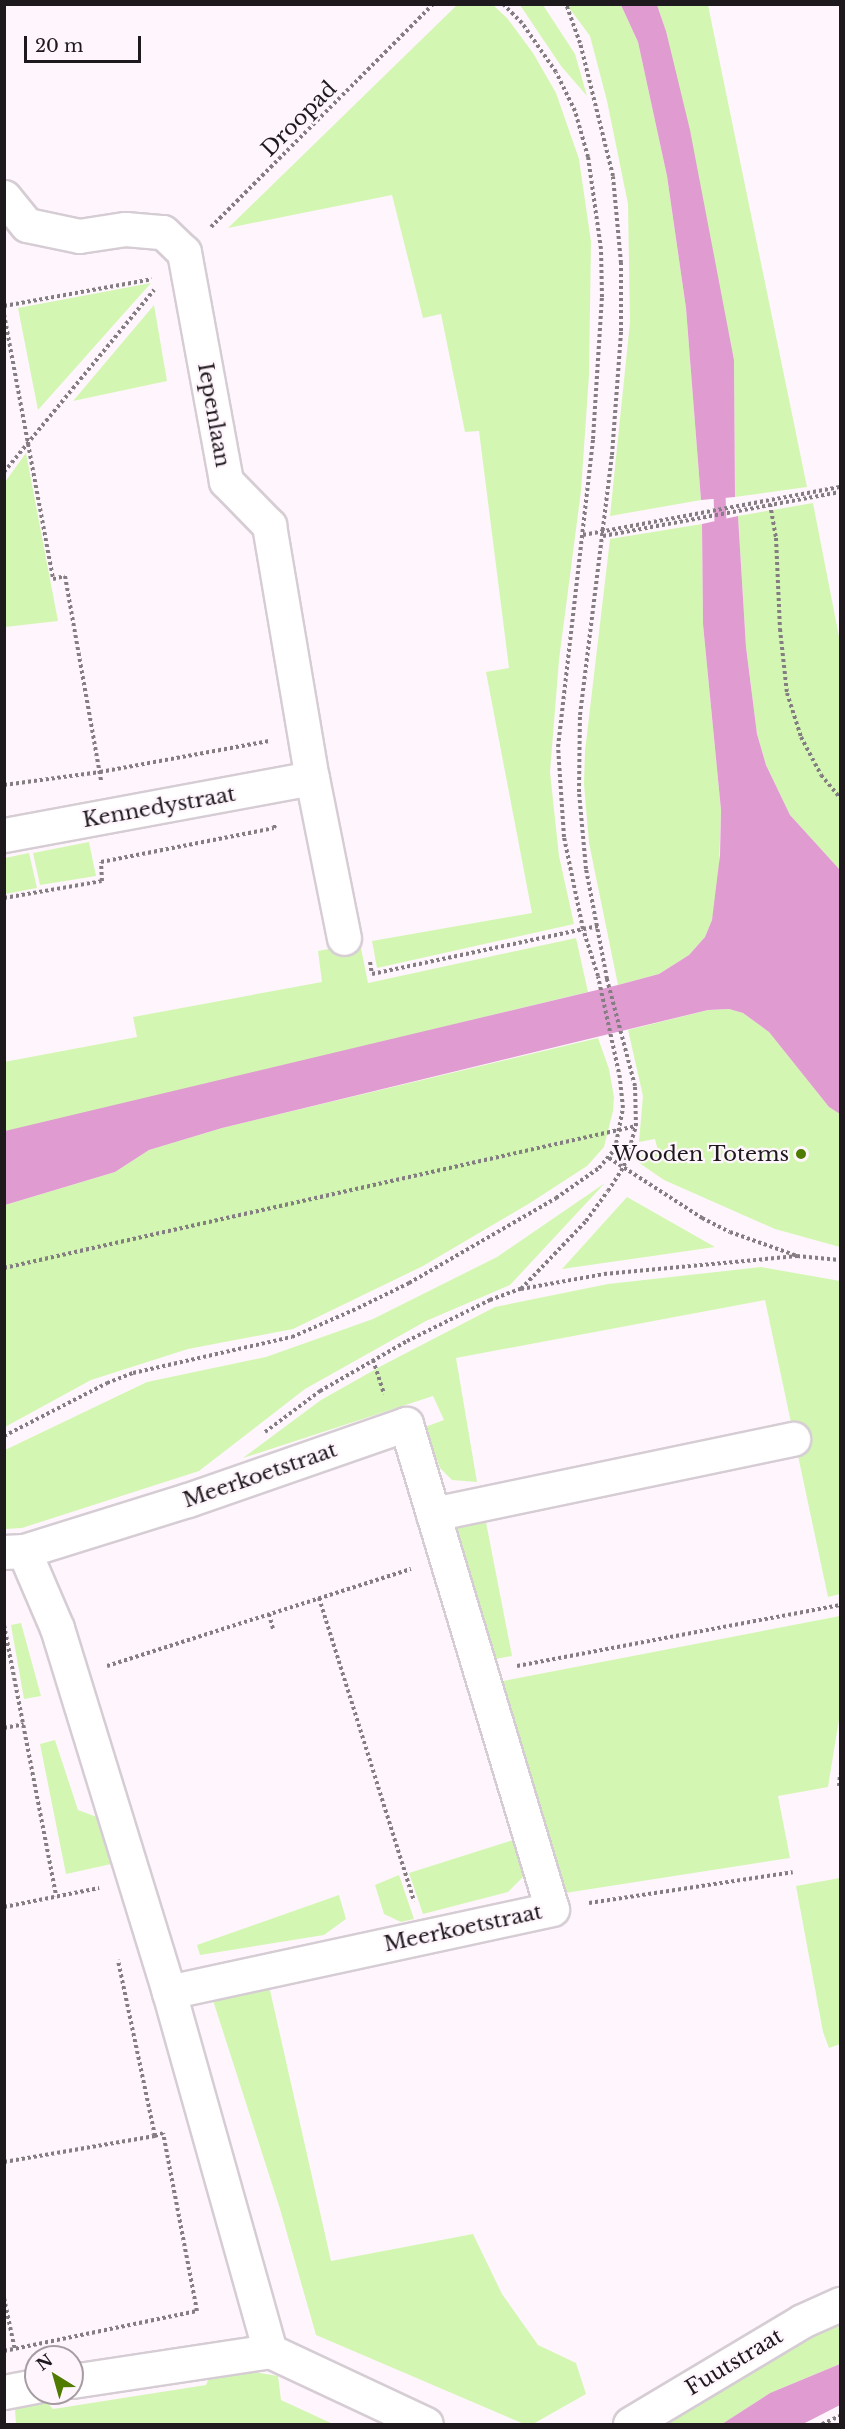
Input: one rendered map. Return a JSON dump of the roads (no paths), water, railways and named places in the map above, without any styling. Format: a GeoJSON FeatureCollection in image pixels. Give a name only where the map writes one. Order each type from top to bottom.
{"type":"FeatureCollection","features":[{"type":"Feature","properties":{"kind":"street","name":"Iepenlaan"},"geometry":{"type":"LineString","coordinates":[[4,197],[27,225],[78,236],[125,229],[163,232],[174,265],[226,481],[269,525],[305,734],[301,780],[344,938]]}},
{"type":"Feature","properties":{"kind":"street","name":"Kennedystraat"},"geometry":{"type":"LineString","coordinates":[[4,835],[301,780]]}},
{"type":"Feature","properties":{"kind":"street","name":"Meerkoetstraat"},"geometry":{"type":"LineString","coordinates":[[169,1992],[552,1909],[406,1424],[188,1500],[14,1552],[57,1628],[169,1992],[270,2351]]}},
{"type":"Feature","properties":{"kind":"street"},"geometry":{"type":"LineString","coordinates":[[433,1514],[793,1439]]}},
{"type":"Feature","properties":{"kind":"street","name":"Fuutstraat"},"geometry":{"type":"LineString","coordinates":[[630,2424],[802,2321],[840,2304]]}},
{"type":"Feature","properties":{"kind":"street"},"geometry":{"type":"LineString","coordinates":[[84,2379],[270,2351],[426,2424]]}},
{"type":"Feature","properties":{"kind":"waterway"},"geometry":{"type":"LineString","coordinates":[[719,481],[721,536]]}},
{"type":"Feature","properties":{"kind":"place","name":"Wooden Totems"},"geometry":{"type":"Point","coordinates":[801,1154]}}]}
